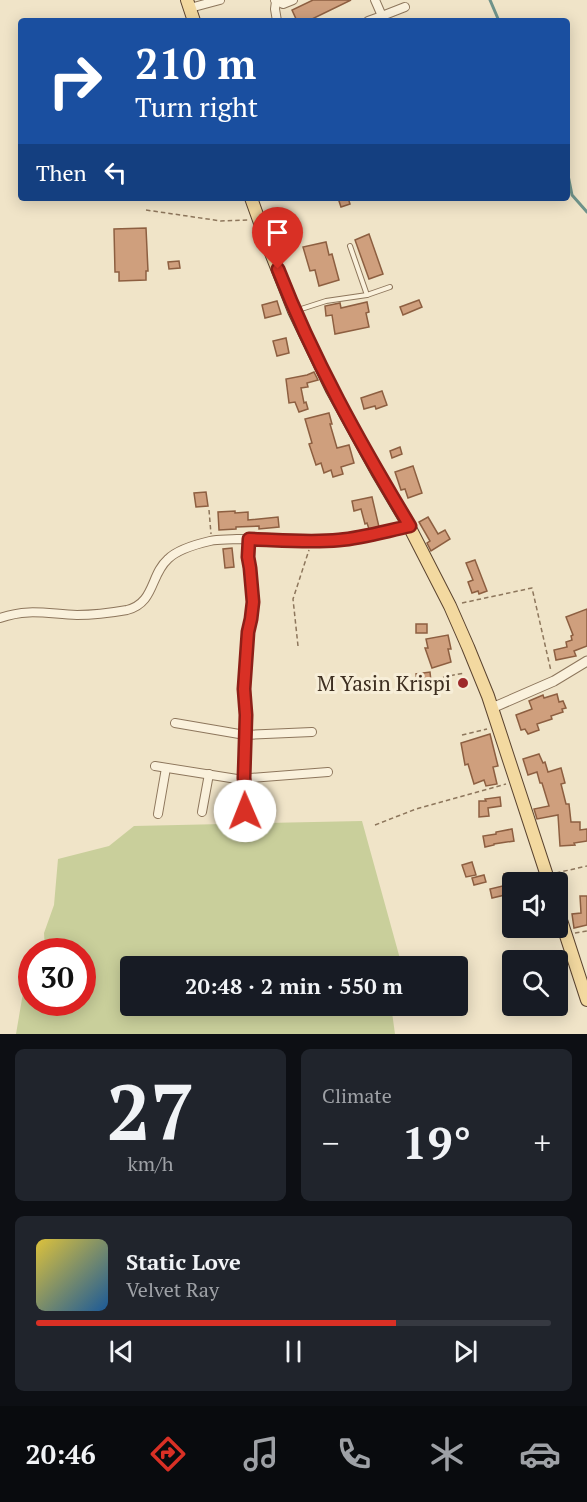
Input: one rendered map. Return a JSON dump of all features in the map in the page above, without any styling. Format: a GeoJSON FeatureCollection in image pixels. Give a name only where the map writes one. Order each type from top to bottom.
{"type":"FeatureCollection","features":[{"type":"Feature","properties":{"kind":"main road"},"geometry":{"type":"LineString","coordinates":[[254,201],[259,219],[294,311],[332,390],[410,526],[450,606],[478,670],[546,872]]}},
{"type":"Feature","properties":{"kind":"main road"},"geometry":{"type":"LineString","coordinates":[[567,938],[587,1000]]}},
{"type":"Feature","properties":{"kind":"street"},"geometry":{"type":"LineString","coordinates":[[188,4],[220,0]]}},
{"type":"Feature","properties":{"kind":"street"},"geometry":{"type":"LineString","coordinates":[[276,18],[275,0],[283,4],[293,0]]}},
{"type":"Feature","properties":{"kind":"street"},"geometry":{"type":"LineString","coordinates":[[375,0],[382,16]]}},
{"type":"Feature","properties":{"kind":"street"},"geometry":{"type":"LineString","coordinates":[[376,18],[405,7]]}},
{"type":"Feature","properties":{"kind":"street"},"geometry":{"type":"LineString","coordinates":[[0,618],[25,612],[77,615],[108,613],[135,607],[147,597],[168,558],[212,541],[339,540],[410,526]]}},
{"type":"Feature","properties":{"kind":"street"},"geometry":{"type":"LineString","coordinates":[[245,811],[244,689],[248,632],[253,602],[248,557],[249,539]]}},
{"type":"Feature","properties":{"kind":"street"},"geometry":{"type":"LineString","coordinates":[[492,708],[554,681],[587,662]]}},
{"type":"Feature","properties":{"kind":"street"},"geometry":{"type":"LineString","coordinates":[[175,723],[245,735],[312,732]]}},
{"type":"Feature","properties":{"kind":"street"},"geometry":{"type":"LineString","coordinates":[[155,766],[237,779],[328,772]]}},
{"type":"Feature","properties":{"kind":"street"},"geometry":{"type":"LineString","coordinates":[[158,814],[166,768]]}},
{"type":"Feature","properties":{"kind":"street"},"geometry":{"type":"LineString","coordinates":[[202,812],[208,774]]}},
{"type":"Feature","properties":{"kind":"lane"},"geometry":{"type":"LineString","coordinates":[[350,246],[367,294]]}},
{"type":"Feature","properties":{"kind":"lane"},"geometry":{"type":"LineString","coordinates":[[294,311],[326,301],[367,294],[390,287]]}},
{"type":"Feature","properties":{"kind":"path"},"geometry":{"type":"LineString","coordinates":[[146,210],[221,221],[259,219]]}},
{"type":"Feature","properties":{"kind":"path"},"geometry":{"type":"LineString","coordinates":[[209,510],[212,541]]}},
{"type":"Feature","properties":{"kind":"path"},"geometry":{"type":"LineString","coordinates":[[298,646],[293,599],[312,541]]}},
{"type":"Feature","properties":{"kind":"path"},"geometry":{"type":"LineString","coordinates":[[450,606],[532,588],[554,681]]}},
{"type":"Feature","properties":{"kind":"path"},"geometry":{"type":"LineString","coordinates":[[443,677],[478,670]]}},
{"type":"Feature","properties":{"kind":"path"},"geometry":{"type":"LineString","coordinates":[[462,735],[499,727]]}},
{"type":"Feature","properties":{"kind":"path"},"geometry":{"type":"LineString","coordinates":[[375,825],[416,809],[516,781]]}},
{"type":"Feature","properties":{"kind":"path"},"geometry":{"type":"LineString","coordinates":[[568,872],[587,866]]}},
{"type":"Feature","properties":{"kind":"green space"},"geometry":{"type":"Polygon","coordinates":[[[362,821],[399,956],[120,956],[120,1016],[393,1016],[395,1034],[16,1034],[19,1016],[96,1016],[96,938],[44,938],[54,905],[58,859],[109,846],[134,826],[362,821]]]}},
{"type":"Feature","properties":{"kind":"building"},"geometry":{"type":"Polygon","coordinates":[[[313,0],[351,0],[314,18],[296,18],[292,10],[313,0]]]}},
{"type":"Feature","properties":{"kind":"building"},"geometry":{"type":"Polygon","coordinates":[[[339,201],[349,201],[350,204],[341,207],[339,201]]]}},
{"type":"Feature","properties":{"kind":"building"},"geometry":{"type":"Polygon","coordinates":[[[146,228],[148,271],[146,271],[146,280],[119,281],[119,272],[115,272],[114,229],[146,228]]]}},
{"type":"Feature","properties":{"kind":"building"},"geometry":{"type":"Polygon","coordinates":[[[369,234],[383,274],[369,279],[355,240],[369,234]]]}},
{"type":"Feature","properties":{"kind":"building"},"geometry":{"type":"Polygon","coordinates":[[[326,242],[339,280],[319,286],[315,270],[310,271],[303,247],[326,242]]]}},
{"type":"Feature","properties":{"kind":"building"},"geometry":{"type":"Polygon","coordinates":[[[179,261],[180,268],[169,269],[168,262],[179,261]]]}},
{"type":"Feature","properties":{"kind":"building"},"geometry":{"type":"Polygon","coordinates":[[[419,300],[422,307],[403,315],[400,307],[419,300]]]}},
{"type":"Feature","properties":{"kind":"building"},"geometry":{"type":"Polygon","coordinates":[[[277,301],[281,314],[265,318],[262,305],[277,301]]]}},
{"type":"Feature","properties":{"kind":"building"},"geometry":{"type":"Polygon","coordinates":[[[367,302],[369,312],[366,313],[369,327],[335,334],[332,315],[326,316],[325,306],[340,303],[341,308],[367,302]]]}},
{"type":"Feature","properties":{"kind":"building"},"geometry":{"type":"Polygon","coordinates":[[[286,338],[289,353],[277,356],[273,341],[286,338]]]}},
{"type":"Feature","properties":{"kind":"building"},"geometry":{"type":"Polygon","coordinates":[[[314,372],[318,380],[307,383],[308,387],[301,388],[304,403],[306,402],[308,409],[299,412],[295,402],[289,403],[286,379],[314,372]]]}},
{"type":"Feature","properties":{"kind":"building"},"geometry":{"type":"Polygon","coordinates":[[[382,391],[387,405],[376,409],[375,406],[364,409],[361,398],[382,391]]]}},
{"type":"Feature","properties":{"kind":"building"},"geometry":{"type":"Polygon","coordinates":[[[329,413],[337,448],[349,445],[354,463],[341,467],[343,474],[333,477],[331,470],[324,473],[321,463],[316,465],[309,444],[312,443],[305,419],[329,413]]]}},
{"type":"Feature","properties":{"kind":"building"},"geometry":{"type":"Polygon","coordinates":[[[400,447],[402,454],[392,458],[390,451],[400,447]]]}},
{"type":"Feature","properties":{"kind":"building"},"geometry":{"type":"Polygon","coordinates":[[[413,466],[422,493],[408,498],[405,489],[401,490],[395,472],[413,466]]]}},
{"type":"Feature","properties":{"kind":"building"},"geometry":{"type":"Polygon","coordinates":[[[206,492],[208,506],[196,507],[194,493],[206,492]]]}},
{"type":"Feature","properties":{"kind":"building"},"geometry":{"type":"Polygon","coordinates":[[[372,497],[379,527],[369,529],[367,523],[365,524],[361,509],[354,511],[352,501],[372,497]]]}},
{"type":"Feature","properties":{"kind":"building"},"geometry":{"type":"Polygon","coordinates":[[[235,511],[235,513],[248,512],[248,520],[278,517],[279,527],[259,529],[259,526],[236,527],[236,529],[219,530],[218,512],[235,511]]]}},
{"type":"Feature","properties":{"kind":"building"},"geometry":{"type":"Polygon","coordinates":[[[428,517],[438,534],[445,530],[450,539],[431,551],[427,543],[430,541],[419,522],[428,517]]]}},
{"type":"Feature","properties":{"kind":"building"},"geometry":{"type":"Polygon","coordinates":[[[232,548],[234,567],[225,568],[223,549],[232,548]]]}},
{"type":"Feature","properties":{"kind":"building"},"geometry":{"type":"Polygon","coordinates":[[[475,560],[487,591],[479,594],[478,591],[472,593],[468,582],[473,580],[466,563],[475,560]]]}},
{"type":"Feature","properties":{"kind":"building"},"geometry":{"type":"Polygon","coordinates":[[[587,609],[587,646],[574,651],[576,656],[556,660],[554,650],[567,647],[566,642],[572,640],[573,635],[566,617],[587,609]]]}},
{"type":"Feature","properties":{"kind":"building"},"geometry":{"type":"Polygon","coordinates":[[[416,624],[427,624],[427,633],[416,633],[416,624]]]}},
{"type":"Feature","properties":{"kind":"building"},"geometry":{"type":"Polygon","coordinates":[[[448,635],[451,662],[432,668],[425,648],[428,648],[426,639],[448,635]]]}},
{"type":"Feature","properties":{"kind":"building"},"geometry":{"type":"Polygon","coordinates":[[[430,672],[431,681],[417,683],[416,674],[430,672]]]}},
{"type":"Feature","properties":{"kind":"building"},"geometry":{"type":"Polygon","coordinates":[[[557,694],[559,702],[563,701],[566,708],[562,709],[563,712],[537,724],[539,730],[528,734],[525,729],[521,730],[516,715],[532,709],[529,701],[543,695],[544,698],[557,694]]]}},
{"type":"Feature","properties":{"kind":"building"},"geometry":{"type":"Polygon","coordinates":[[[490,734],[498,766],[493,767],[497,784],[486,786],[484,780],[474,784],[468,764],[465,765],[461,743],[490,734]]]}},
{"type":"Feature","properties":{"kind":"building"},"geometry":{"type":"Polygon","coordinates":[[[539,754],[548,772],[561,768],[565,783],[561,784],[566,804],[569,804],[571,822],[580,822],[580,830],[587,829],[587,841],[560,846],[558,815],[537,819],[534,809],[549,806],[537,772],[528,775],[523,759],[539,754]]]}},
{"type":"Feature","properties":{"kind":"building"},"geometry":{"type":"Polygon","coordinates":[[[500,797],[501,806],[488,808],[489,816],[479,817],[479,801],[500,797]]]}},
{"type":"Feature","properties":{"kind":"building"},"geometry":{"type":"Polygon","coordinates":[[[512,829],[514,841],[485,847],[483,836],[512,829]]]}},
{"type":"Feature","properties":{"kind":"building"},"geometry":{"type":"Polygon","coordinates":[[[472,862],[476,875],[466,877],[462,865],[472,862]]]}},
{"type":"Feature","properties":{"kind":"building"},"geometry":{"type":"Polygon","coordinates":[[[484,875],[486,882],[474,885],[472,878],[484,875]]]}},
{"type":"Feature","properties":{"kind":"building"},"geometry":{"type":"Polygon","coordinates":[[[502,886],[502,896],[492,898],[490,889],[502,886]]]}},
{"type":"Feature","properties":{"kind":"building"},"geometry":{"type":"Polygon","coordinates":[[[580,896],[587,896],[587,925],[574,928],[572,914],[581,913],[580,896]]]}},
{"type":"Feature","properties":{"kind":"waterway"},"geometry":{"type":"LineString","coordinates":[[490,0],[498,18]]}},
{"type":"Feature","properties":{"kind":"waterway"},"geometry":{"type":"LineString","coordinates":[[570,185],[572,195],[587,212]]}},
{"type":"Feature","properties":{"kind":"place","name":"M Yasin Krispi"},"geometry":{"type":"Point","coordinates":[463,683]}},
{"type":"Feature","properties":{"kind":"route"},"geometry":{"type":"LineString","coordinates":[[245,811],[244,689],[248,632],[253,602],[248,557],[249,539],[339,540],[410,526],[332,390],[294,311],[278,269]]}}]}
